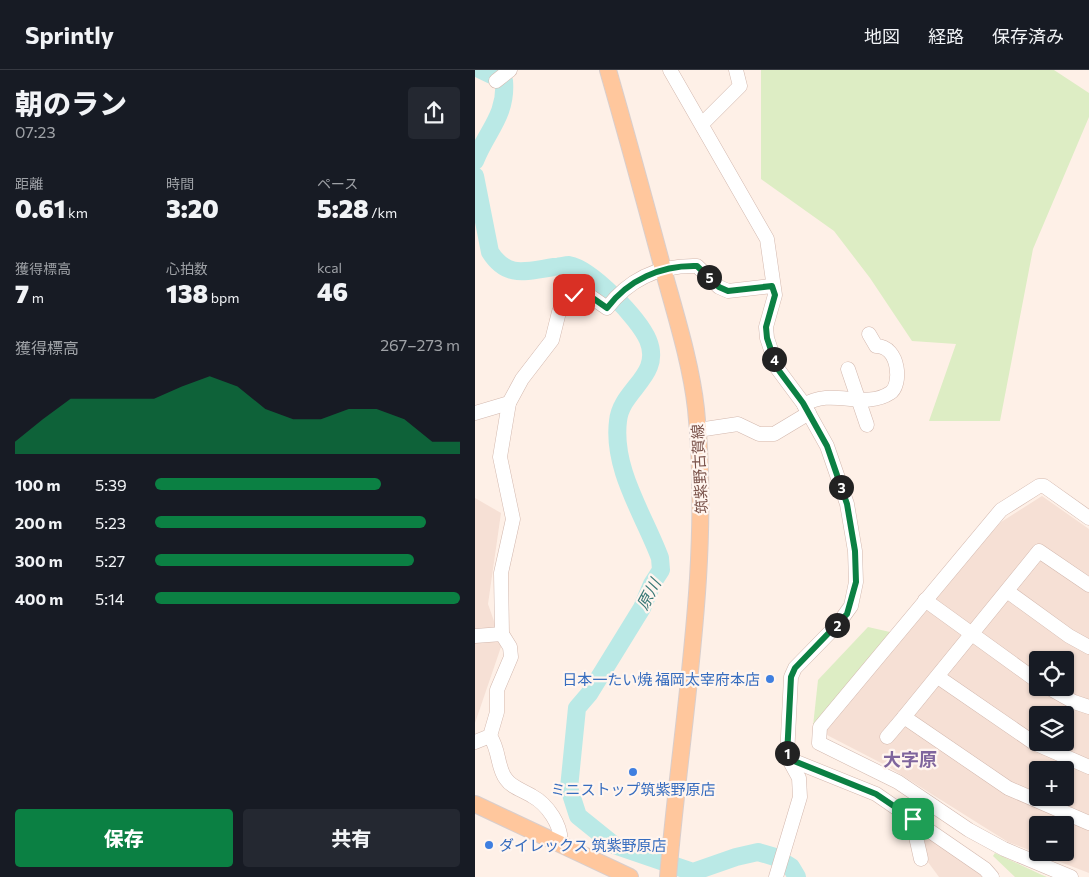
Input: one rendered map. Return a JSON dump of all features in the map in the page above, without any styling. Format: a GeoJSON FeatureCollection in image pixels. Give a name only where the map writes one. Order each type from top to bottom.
{"type":"FeatureCollection","features":[{"type":"Feature","properties":{"kind":"main road","name":"筑紫野古賀線"},"geometry":{"type":"LineString","coordinates":[[609,70],[677,318],[696,406],[698,430],[702,505],[698,583],[668,877]]}},
{"type":"Feature","properties":{"kind":"main road"},"geometry":{"type":"LineString","coordinates":[[475,804],[630,877]]}},
{"type":"Feature","properties":{"kind":"street"},"geometry":{"type":"LineString","coordinates":[[496,81],[510,70]]}},
{"type":"Feature","properties":{"kind":"street"},"geometry":{"type":"LineString","coordinates":[[670,70],[767,239],[773,273],[772,286],[775,295],[766,327],[767,338],[777,368],[806,409],[827,446],[847,504],[855,551],[856,582],[847,614],[795,668],[791,677],[789,759],[799,778],[800,797],[777,873]]}},
{"type":"Feature","properties":{"kind":"street"},"geometry":{"type":"LineString","coordinates":[[702,124],[740,86],[736,70]]}},
{"type":"Feature","properties":{"kind":"street"},"geometry":{"type":"LineString","coordinates":[[490,736],[497,712],[497,690],[511,657],[510,648],[502,634],[501,573],[513,519],[500,457],[509,403],[522,379],[552,340],[556,320],[566,298],[587,294],[607,308],[632,282],[641,277],[663,270],[697,266],[719,287],[728,291],[772,286]]}},
{"type":"Feature","properties":{"kind":"street"},"geometry":{"type":"LineString","coordinates":[[698,430],[738,424],[759,434],[774,434],[806,409],[813,399],[824,397],[860,400],[888,395],[892,391],[897,378],[896,362],[890,350],[884,346],[876,346],[869,334]]}},
{"type":"Feature","properties":{"kind":"street"},"geometry":{"type":"LineString","coordinates":[[848,369],[867,425]]}},
{"type":"Feature","properties":{"kind":"street"},"geometry":{"type":"LineString","coordinates":[[475,413],[509,403]]}},
{"type":"Feature","properties":{"kind":"street"},"geometry":{"type":"LineString","coordinates":[[1071,877],[1004,849],[969,830],[898,782],[819,743],[820,727],[989,522],[1001,510],[1039,486],[1044,486],[1089,518]]}},
{"type":"Feature","properties":{"kind":"street"},"geometry":{"type":"LineString","coordinates":[[887,737],[938,677],[1039,551],[1089,585]]}},
{"type":"Feature","properties":{"kind":"street"},"geometry":{"type":"LineString","coordinates":[[1007,591],[1069,636],[1089,647]]}},
{"type":"Feature","properties":{"kind":"street"},"geometry":{"type":"LineString","coordinates":[[925,600],[1029,675]]}},
{"type":"Feature","properties":{"kind":"street"},"geometry":{"type":"LineString","coordinates":[[475,636],[502,634]]}},
{"type":"Feature","properties":{"kind":"street"},"geometry":{"type":"LineString","coordinates":[[938,677],[1034,743],[1089,767]]}},
{"type":"Feature","properties":{"kind":"street"},"geometry":{"type":"LineString","coordinates":[[1063,696],[1089,707]]}},
{"type":"Feature","properties":{"kind":"street"},"geometry":{"type":"LineString","coordinates":[[904,717],[1008,788],[1089,823]]}},
{"type":"Feature","properties":{"kind":"street"},"geometry":{"type":"LineString","coordinates":[[475,742],[490,736]]}},
{"type":"Feature","properties":{"kind":"street"},"geometry":{"type":"LineString","coordinates":[[490,736],[497,746],[502,772],[506,779],[515,788],[533,796],[548,811],[561,837],[560,844]]}},
{"type":"Feature","properties":{"kind":"street"},"geometry":{"type":"LineString","coordinates":[[789,759],[876,794],[985,869],[992,877]]}},
{"type":"Feature","properties":{"kind":"street"},"geometry":{"type":"LineString","coordinates":[[913,819],[921,859]]}},
{"type":"Feature","properties":{"kind":"shaded area"},"geometry":{"type":"Polygon","coordinates":[[[1042,496],[1089,529],[1089,873],[1058,861],[1074,861],[1074,816],[1029,816],[1029,850],[1008,842],[887,766],[825,734],[825,721],[1001,522],[1042,496]]]}},
{"type":"Feature","properties":{"kind":"shaded area"},"geometry":{"type":"Polygon","coordinates":[[[475,498],[501,513],[488,604],[502,644],[475,723],[475,498]]]}},
{"type":"Feature","properties":{"kind":"shaded area"},"geometry":{"type":"Polygon","coordinates":[[[925,834],[987,877],[939,877],[925,858],[925,834]]]}},
{"type":"Feature","properties":{"kind":"green space"},"geometry":{"type":"Polygon","coordinates":[[[761,70],[1054,70],[1089,93],[1089,117],[1033,249],[1000,421],[929,421],[956,344],[912,341],[870,278],[834,231],[761,179],[761,70]]]}},
{"type":"Feature","properties":{"kind":"green space"},"geometry":{"type":"Polygon","coordinates":[[[868,627],[890,632],[813,726],[818,680],[868,627]]]}},
{"type":"Feature","properties":{"kind":"green space"},"geometry":{"type":"Polygon","coordinates":[[[995,853],[1047,877],[1015,877],[993,856],[995,853]]]}},
{"type":"Feature","properties":{"kind":"waterway","name":"原川"},"geometry":{"type":"LineString","coordinates":[[475,161],[499,114],[504,93],[504,81],[481,70]]}},
{"type":"Feature","properties":{"kind":"waterway","name":"原川"},"geometry":{"type":"LineString","coordinates":[[475,176],[490,252],[496,261],[510,270],[526,271],[569,265],[590,275],[614,296],[635,320],[648,340],[651,353],[646,373],[621,410],[617,439],[624,474],[660,558],[661,570],[652,584],[642,608],[589,694],[577,708],[569,788],[578,816],[614,845],[693,872],[736,857],[758,852],[775,857],[791,867],[797,877]]}},
{"type":"Feature","properties":{"kind":"place","name":"日本一たい焼 福岡太宰府本店"},"geometry":{"type":"Point","coordinates":[770,679]}},
{"type":"Feature","properties":{"kind":"place","name":"ミニストップ筑紫野原店"},"geometry":{"type":"Point","coordinates":[633,772]}},
{"type":"Feature","properties":{"kind":"place","name":"ダイレックス 筑紫野原店"},"geometry":{"type":"Point","coordinates":[489,845]}},
{"type":"Feature","properties":{"kind":"district","name":"大字原"},"geometry":{"type":"Point","coordinates":[910,759]}},
{"type":"Feature","properties":{"kind":"route"},"geometry":{"type":"LineString","coordinates":[[574,295],[587,294],[596,298],[607,308],[632,282],[641,277],[663,270],[687,266],[697,266],[719,287],[728,291],[772,286],[775,295],[773,309],[766,327],[767,338],[777,368],[803,403],[827,446],[847,504],[855,551],[856,582],[851,606],[847,614],[795,668],[791,677],[787,756],[789,759],[876,794],[913,819]]}}]}
